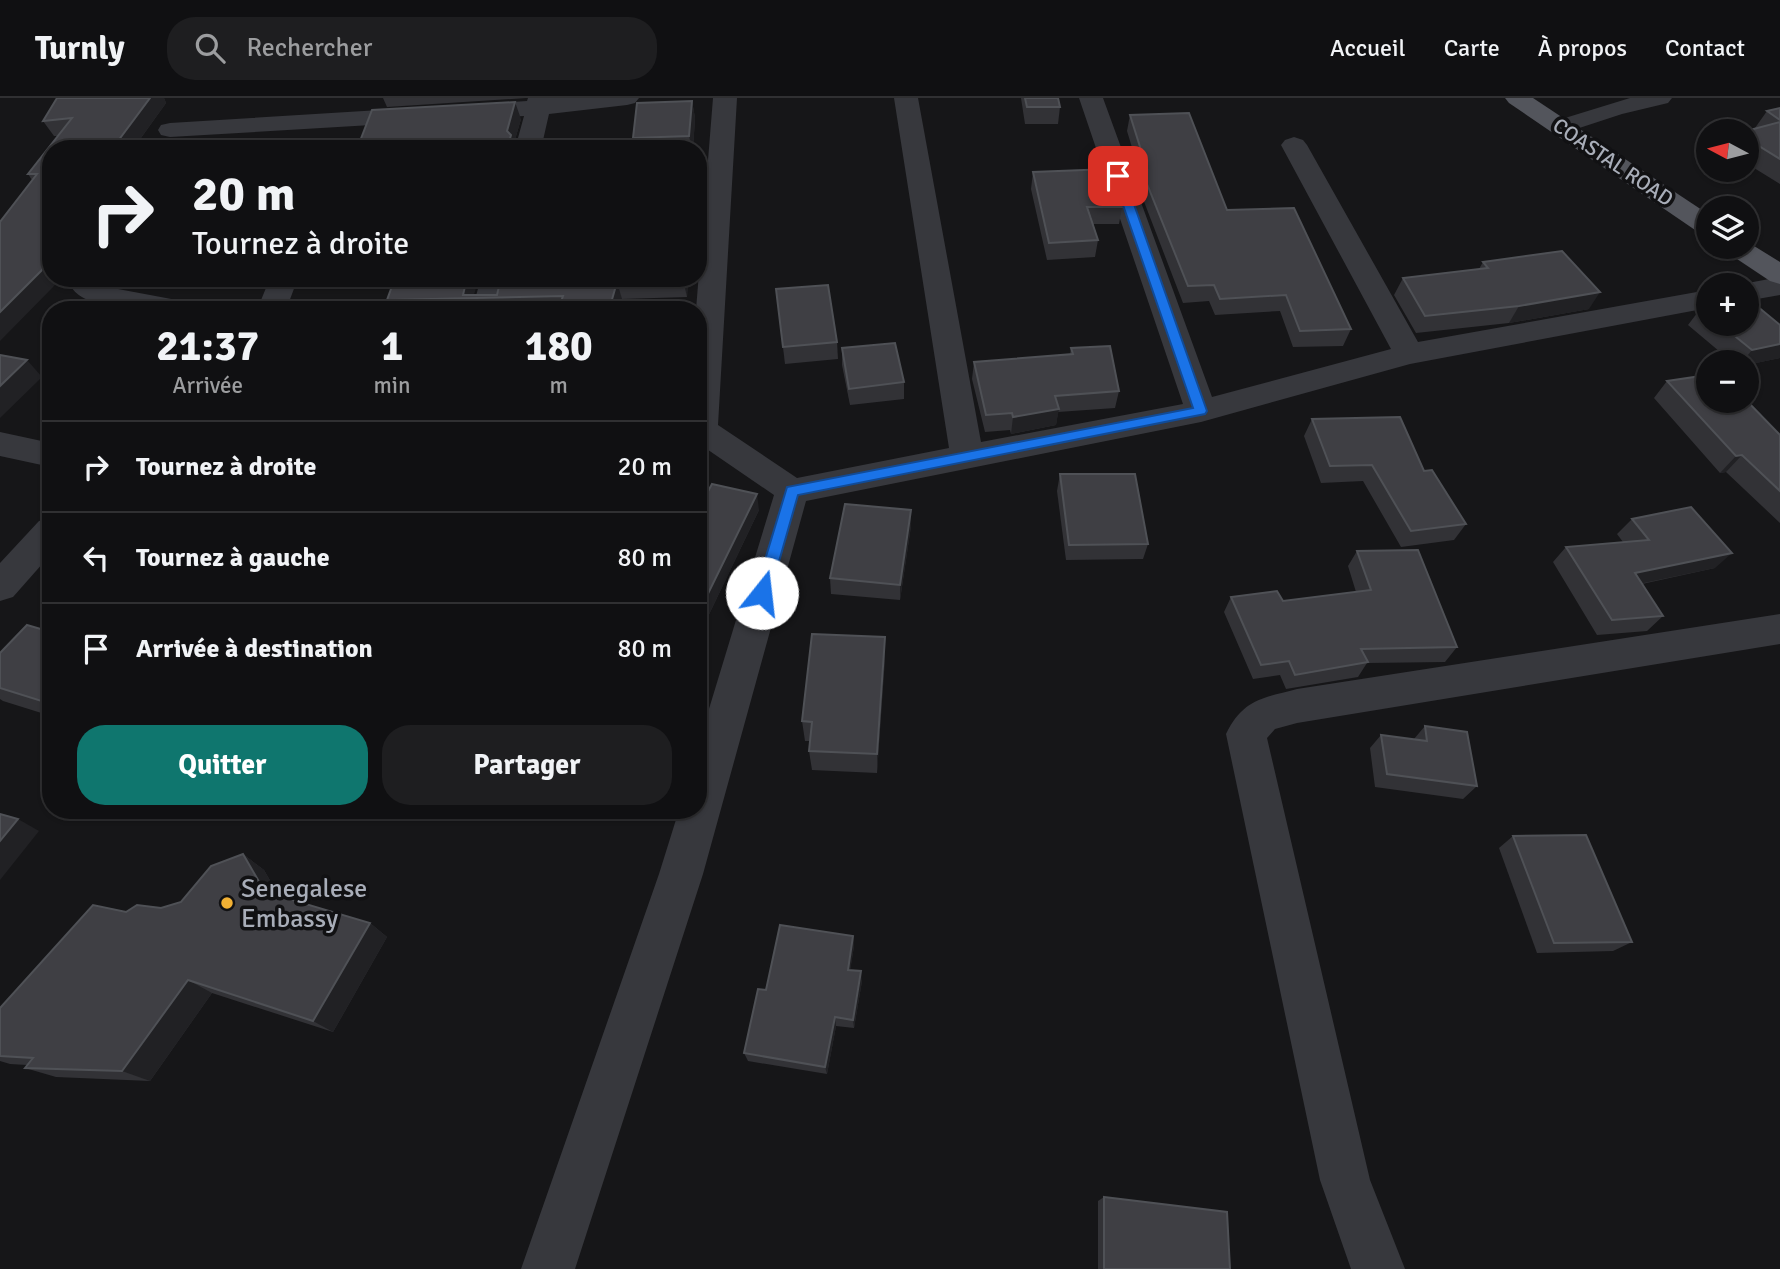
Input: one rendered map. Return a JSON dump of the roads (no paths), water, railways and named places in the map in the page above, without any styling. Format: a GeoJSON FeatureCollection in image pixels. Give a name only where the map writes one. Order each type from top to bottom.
{"type":"FeatureCollection","features":[{"type":"Feature","properties":{"kind":"main road","name":"COASTAL ROAD"},"geometry":{"type":"LineString","coordinates":[[1517,98],[1696,218]]}},
{"type":"Feature","properties":{"kind":"main road"},"geometry":{"type":"LineString","coordinates":[[1756,259],[1780,275]]}},
{"type":"Feature","properties":{"kind":"street"},"geometry":{"type":"LineString","coordinates":[[341,140],[363,98]]}},
{"type":"Feature","properties":{"kind":"street"},"geometry":{"type":"LineString","coordinates":[[169,129],[348,122],[539,103],[627,98]]}},
{"type":"Feature","properties":{"kind":"street"},"geometry":{"type":"LineString","coordinates":[[707,336],[725,98]]}},
{"type":"Feature","properties":{"kind":"street"},"geometry":{"type":"LineString","coordinates":[[906,98],[967,456]]}},
{"type":"Feature","properties":{"kind":"street"},"geometry":{"type":"LineString","coordinates":[[1091,98],[1200,411]]}},
{"type":"Feature","properties":{"kind":"street"},"geometry":{"type":"LineString","coordinates":[[1561,127],[1614,109],[1660,98]]}},
{"type":"Feature","properties":{"kind":"street"},"geometry":{"type":"LineString","coordinates":[[530,140],[539,103]]}},
{"type":"Feature","properties":{"kind":"street"},"geometry":{"type":"LineString","coordinates":[[1294,145],[1409,354]]}},
{"type":"Feature","properties":{"kind":"street"},"geometry":{"type":"LineString","coordinates":[[1759,290],[1780,286]]}},
{"type":"Feature","properties":{"kind":"street"},"geometry":{"type":"LineString","coordinates":[[87,287],[93,292],[138,301]]}},
{"type":"Feature","properties":{"kind":"street"},"geometry":{"type":"LineString","coordinates":[[707,433],[792,491],[1200,411],[1409,354],[1696,301]]}},
{"type":"Feature","properties":{"kind":"street"},"geometry":{"type":"LineString","coordinates":[[0,444],[42,453]]}},
{"type":"Feature","properties":{"kind":"street"},"geometry":{"type":"LineString","coordinates":[[707,784],[792,491]]}},
{"type":"Feature","properties":{"kind":"street"},"geometry":{"type":"LineString","coordinates":[[0,587],[42,540]]}},
{"type":"Feature","properties":{"kind":"street"},"geometry":{"type":"LineString","coordinates":[[1378,1269],[1345,1180],[1246,734],[1262,715],[1297,706],[1780,629]]}},
{"type":"Feature","properties":{"kind":"street"},"geometry":{"type":"LineString","coordinates":[[548,1269],[681,874],[697,819]]}},
{"type":"Feature","properties":{"kind":"place","name":"Senegalese Embassy"},"geometry":{"type":"Point","coordinates":[227,903]}}]}
